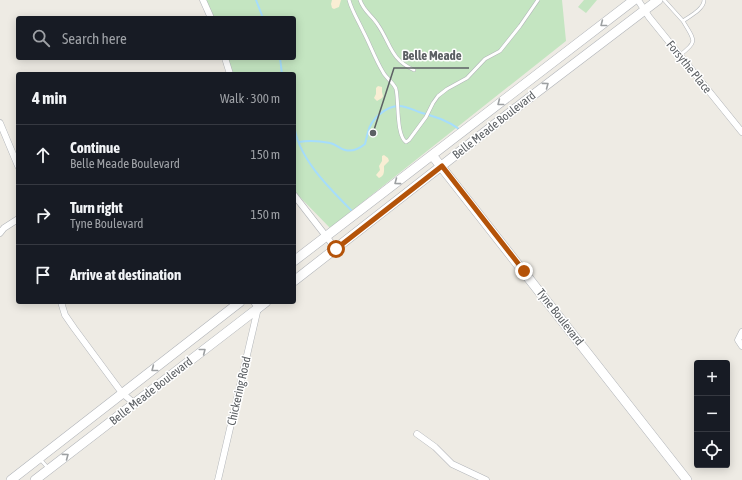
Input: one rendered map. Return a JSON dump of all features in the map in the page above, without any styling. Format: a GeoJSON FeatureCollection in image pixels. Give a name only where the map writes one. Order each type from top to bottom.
{"type":"FeatureCollection","features":[{"type":"Feature","properties":{"kind":"street"},"geometry":{"type":"LineString","coordinates":[[203,0],[210,16]]}},
{"type":"Feature","properties":{"kind":"street","name":"Belle Meade Boulevard"},"geometry":{"type":"LineString","coordinates":[[296,259],[634,0]]}},
{"type":"Feature","properties":{"kind":"street","name":"Forsythe Place"},"geometry":{"type":"LineString","coordinates":[[638,0],[649,17],[742,132]]}},
{"type":"Feature","properties":{"kind":"street","name":"Belle Meade Boulevard"},"geometry":{"type":"LineString","coordinates":[[296,279],[499,121],[658,0]]}},
{"type":"Feature","properties":{"kind":"street"},"geometry":{"type":"LineString","coordinates":[[226,60],[229,72]]}},
{"type":"Feature","properties":{"kind":"street"},"geometry":{"type":"LineString","coordinates":[[0,123],[16,161]]}},
{"type":"Feature","properties":{"kind":"street","name":"Tyne Boulevard"},"geometry":{"type":"LineString","coordinates":[[432,155],[687,480]]}},
{"type":"Feature","properties":{"kind":"street"},"geometry":{"type":"LineString","coordinates":[[296,197],[336,249]]}},
{"type":"Feature","properties":{"kind":"street"},"geometry":{"type":"LineString","coordinates":[[0,233],[4,228],[16,220]]}},
{"type":"Feature","properties":{"kind":"street"},"geometry":{"type":"LineString","coordinates":[[62,304],[65,315],[122,393],[135,404]]}},
{"type":"Feature","properties":{"kind":"street","name":"Belle Meade Boulevard"},"geometry":{"type":"LineString","coordinates":[[11,480],[237,304]]}},
{"type":"Feature","properties":{"kind":"street","name":"Belle Meade Boulevard"},"geometry":{"type":"LineString","coordinates":[[36,480],[135,404],[256,305]]}},
{"type":"Feature","properties":{"kind":"street","name":"Chickering Road"},"geometry":{"type":"LineString","coordinates":[[218,480],[256,305]]}},
{"type":"Feature","properties":{"kind":"street"},"geometry":{"type":"LineString","coordinates":[[740,343],[742,332]]}},
{"type":"Feature","properties":{"kind":"street"},"geometry":{"type":"LineString","coordinates":[[417,434],[452,464],[486,480]]}},
{"type":"Feature","properties":{"kind":"lane"},"geometry":{"type":"LineString","coordinates":[[349,0],[352,12],[382,70],[389,81],[395,86],[400,130],[403,139],[406,142],[411,138],[426,117],[434,100],[444,91],[467,78],[485,59],[500,51],[518,29],[538,0]]}},
{"type":"Feature","properties":{"kind":"lane"},"geometry":{"type":"LineString","coordinates":[[360,0],[364,10],[377,24],[393,54],[401,63],[414,70]]}},
{"type":"Feature","properties":{"kind":"lane"},"geometry":{"type":"LineString","coordinates":[[664,0],[683,21],[693,38],[694,42],[691,47],[680,55]]}},
{"type":"Feature","properties":{"kind":"lane"},"geometry":{"type":"LineString","coordinates":[[683,21],[701,8],[704,4],[704,0]]}},
{"type":"Feature","properties":{"kind":"lane"},"geometry":{"type":"LineString","coordinates":[[39,458],[49,470]]}},
{"type":"Feature","properties":{"kind":"green space"},"geometry":{"type":"Polygon","coordinates":[[[203,0],[562,0],[566,41],[330,228],[296,193],[296,72],[229,72],[226,60],[296,60],[296,16],[210,16],[203,0]]]}},
{"type":"Feature","properties":{"kind":"green space"},"geometry":{"type":"Polygon","coordinates":[[[584,0],[597,0],[586,13],[578,7],[584,0]]]}},
{"type":"Feature","properties":{"kind":"sand"},"geometry":{"type":"Polygon","coordinates":[[[332,0],[341,0],[339,7],[334,9],[332,8],[332,0]]]}},
{"type":"Feature","properties":{"kind":"sand"},"geometry":{"type":"Polygon","coordinates":[[[378,86],[382,87],[383,96],[377,101],[374,98],[376,88],[378,86]]]}},
{"type":"Feature","properties":{"kind":"sand"},"geometry":{"type":"Polygon","coordinates":[[[384,155],[389,161],[384,166],[383,174],[379,178],[376,175],[380,170],[379,166],[382,161],[382,156],[384,155]]]}},
{"type":"Feature","properties":{"kind":"waterway"},"geometry":{"type":"LineString","coordinates":[[256,0],[262,16]]}},
{"type":"Feature","properties":{"kind":"waterway"},"geometry":{"type":"LineString","coordinates":[[280,60],[282,72]]}},
{"type":"Feature","properties":{"kind":"waterway"},"geometry":{"type":"LineString","coordinates":[[299,142],[322,142],[332,144],[345,150],[356,149],[365,144],[372,122],[389,108],[399,106],[407,107],[440,119],[459,129]]}},
{"type":"Feature","properties":{"kind":"waterway"},"geometry":{"type":"LineString","coordinates":[[296,136],[308,160],[324,182],[352,211]]}},
{"type":"Feature","properties":{"kind":"place","name":"Belle Meade"},"geometry":{"type":"Point","coordinates":[373,133]}},
{"type":"Feature","properties":{"kind":"route"},"geometry":{"type":"LineString","coordinates":[[336,249],[442,166],[524,271]]}}]}
